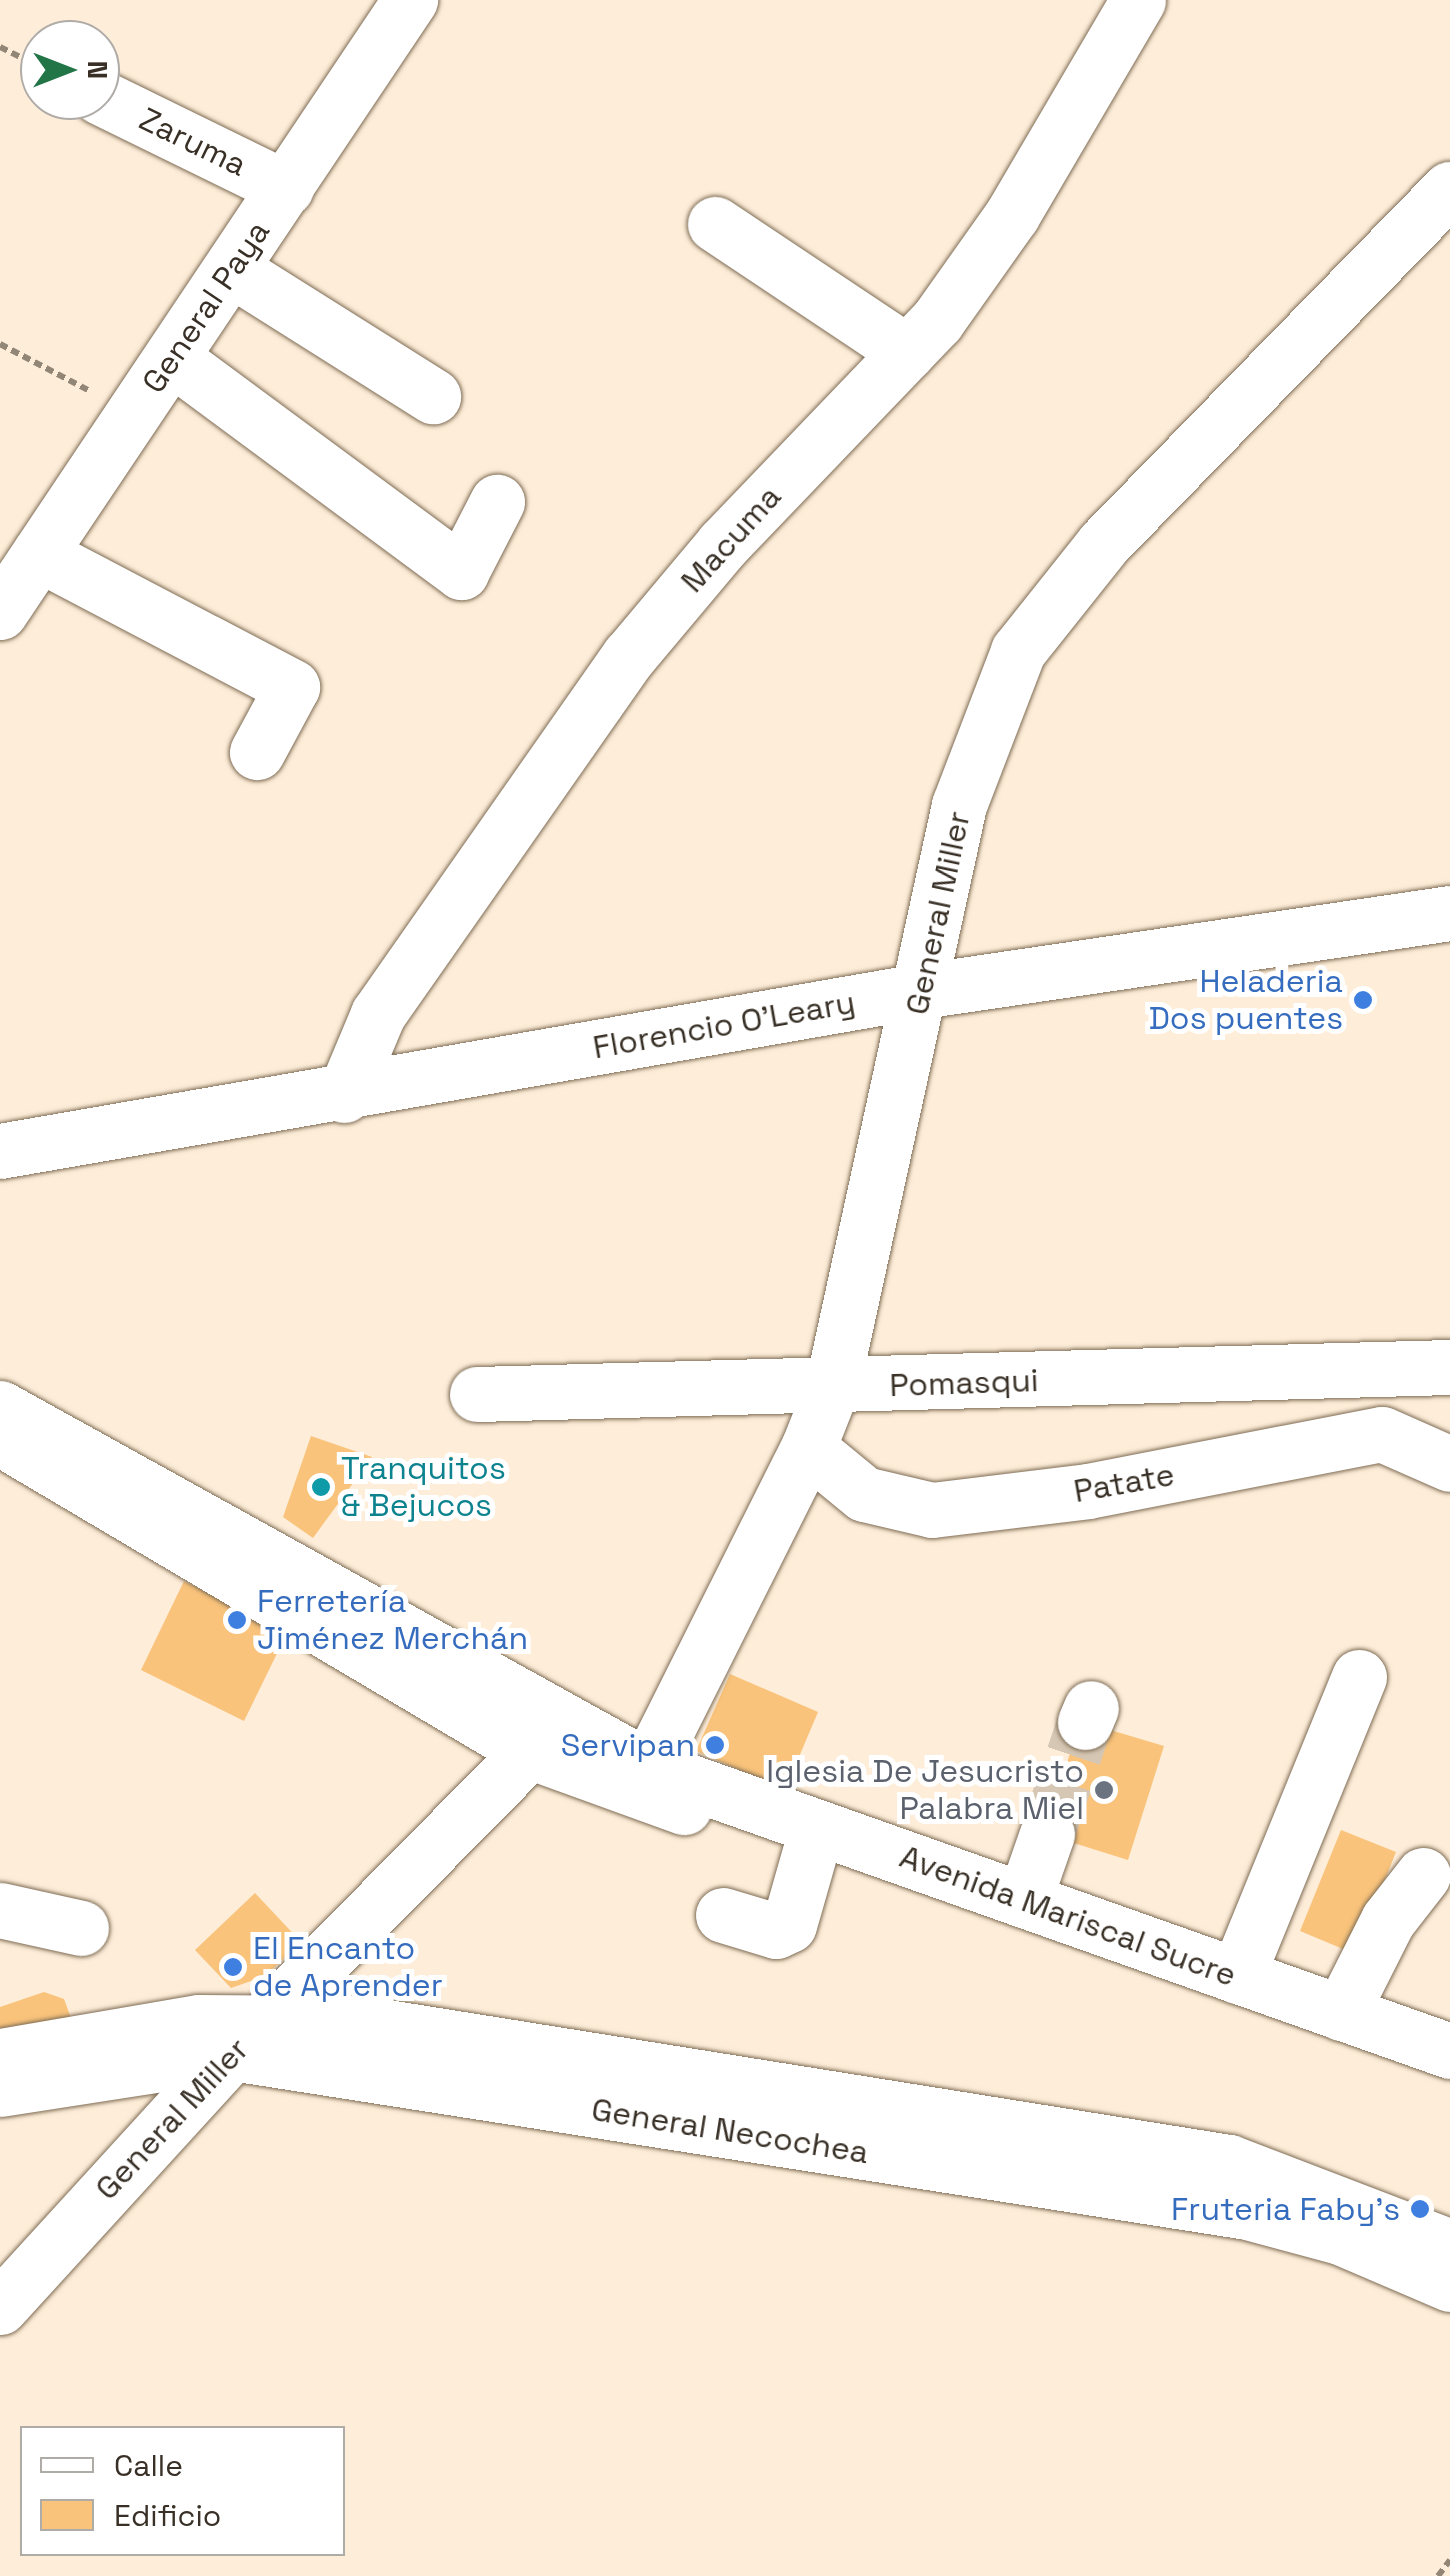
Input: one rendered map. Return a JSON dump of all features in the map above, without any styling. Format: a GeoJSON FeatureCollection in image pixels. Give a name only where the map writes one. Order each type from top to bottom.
{"type":"FeatureCollection","features":[{"type":"Feature","properties":{"kind":"street","name":"General Paya"},"geometry":{"type":"LineString","coordinates":[[2,607],[410,0]]}},
{"type":"Feature","properties":{"kind":"street","name":"Macuma"},"geometry":{"type":"LineString","coordinates":[[344,1095],[378,1014],[629,656],[723,544],[908,352],[1012,215],[1138,0]]}},
{"type":"Feature","properties":{"kind":"street","name":"Zaruma"},"geometry":{"type":"LineString","coordinates":[[120,107],[286,188]]}},
{"type":"Feature","properties":{"kind":"street","name":"General Miller"},"geometry":{"type":"LineString","coordinates":[[648,1767],[808,1448],[832,1387],[922,992],[959,805],[1018,651],[1104,544],[1450,189]]}},
{"type":"Feature","properties":{"kind":"street"},"geometry":{"type":"LineString","coordinates":[[714,224],[908,352]]}},
{"type":"Feature","properties":{"kind":"street"},"geometry":{"type":"LineString","coordinates":[[232,269],[434,396]]}},
{"type":"Feature","properties":{"kind":"street"},"geometry":{"type":"LineString","coordinates":[[172,358],[460,572],[497,502]]}},
{"type":"Feature","properties":{"kind":"street"},"geometry":{"type":"LineString","coordinates":[[39,554],[292,687],[257,752]]}},
{"type":"Feature","properties":{"kind":"street","name":"Florencio O'Leary"},"geometry":{"type":"LineString","coordinates":[[0,1151],[344,1095],[922,992],[1450,913]]}},
{"type":"Feature","properties":{"kind":"street","name":"Pomasqui"},"geometry":{"type":"LineString","coordinates":[[477,1394],[1450,1367]]}},
{"type":"Feature","properties":{"kind":"street"},"geometry":{"type":"LineString","coordinates":[[1373,1372],[1388,1404],[1382,1434],[1450,1464]]}},
{"type":"Feature","properties":{"kind":"street","name":"Avenida Mariscal Sucre"},"geometry":{"type":"LineString","coordinates":[[0,1408],[544,1736],[648,1767],[813,1839],[1024,1900],[1450,2052]]}},
{"type":"Feature","properties":{"kind":"street","name":"Patate"},"geometry":{"type":"LineString","coordinates":[[808,1448],[864,1494],[932,1510],[1088,1491],[1382,1434]]}},
{"type":"Feature","properties":{"kind":"street"},"geometry":{"type":"LineString","coordinates":[[0,1438],[544,1736],[1450,2080]]}},
{"type":"Feature","properties":{"kind":"street"},"geometry":{"type":"LineString","coordinates":[[1237,1976],[1359,1677]]}},
{"type":"Feature","properties":{"kind":"street","name":"General Miller"},"geometry":{"type":"LineString","coordinates":[[0,2307],[247,2038],[544,1736]]}},
{"type":"Feature","properties":{"kind":"street"},"geometry":{"type":"LineString","coordinates":[[1024,1900],[1047,1834]]}},
{"type":"Feature","properties":{"kind":"street"},"geometry":{"type":"LineString","coordinates":[[723,1915],[783,1931],[813,1839]]}},
{"type":"Feature","properties":{"kind":"street"},"geometry":{"type":"LineString","coordinates":[[1341,2013],[1388,1920],[1423,1875]]}},
{"type":"Feature","properties":{"kind":"street"},"geometry":{"type":"LineString","coordinates":[[0,1910],[82,1928]]}},
{"type":"Feature","properties":{"kind":"street"},"geometry":{"type":"LineString","coordinates":[[0,2056],[199,2022],[247,2038],[362,2022],[1228,2162],[1450,2248]]}},
{"type":"Feature","properties":{"kind":"street","name":"General Necochea"},"geometry":{"type":"LineString","coordinates":[[0,2088],[247,2038],[1248,2212],[1340,2236],[1450,2284]]}},
{"type":"Feature","properties":{"kind":"path"},"geometry":{"type":"LineString","coordinates":[[0,344],[134,414]]}},
{"type":"Feature","properties":{"kind":"path"},"geometry":{"type":"LineString","coordinates":[[1438,2576],[1450,2560]]}},
{"type":"Feature","properties":{"kind":"building","name":"Tranquitos & Bejucos"},"geometry":{"type":"Polygon","coordinates":[[[311,1436],[372,1457],[313,1538],[283,1517],[311,1436]]]}},
{"type":"Feature","properties":{"kind":"building"},"geometry":{"type":"Polygon","coordinates":[[[184,1581],[287,1633],[244,1721],[141,1670],[184,1581]]]}},
{"type":"Feature","properties":{"kind":"building"},"geometry":{"type":"Polygon","coordinates":[[[730,1674],[818,1712],[785,1790],[696,1751],[730,1674]]]}},
{"type":"Feature","properties":{"kind":"building","name":"Iglesia De Jesucristo Palabra Miel"},"geometry":{"type":"Polygon","coordinates":[[[1080,1721],[1164,1746],[1128,1860],[1045,1834],[1080,1721]]]}},
{"type":"Feature","properties":{"kind":"building"},"geometry":{"type":"Polygon","coordinates":[[[1341,1830],[1396,1852],[1355,1954],[1300,1931],[1341,1830]]]}},
{"type":"Feature","properties":{"kind":"building"},"geometry":{"type":"Polygon","coordinates":[[[255,1893],[301,1942],[265,1976],[231,1988],[195,1950],[255,1893]]]}},
{"type":"Feature","properties":{"kind":"building"},"geometry":{"type":"Polygon","coordinates":[[[44,1992],[64,1999],[72,2021],[0,2044],[0,2007],[44,1992]]]}},
{"type":"Feature","properties":{"kind":"tunnel"},"geometry":{"type":"LineString","coordinates":[[1047,1834],[1085,1722]]}},
{"type":"Feature","properties":{"kind":"place","name":"Heladeria Dos puentes"},"geometry":{"type":"Point","coordinates":[1363,1000]}},
{"type":"Feature","properties":{"kind":"place","name":"Tranquitos & Bejucos"},"geometry":{"type":"Point","coordinates":[321,1487]}},
{"type":"Feature","properties":{"kind":"place","name":"Ferretería Jiménez Merchán"},"geometry":{"type":"Point","coordinates":[237,1620]}},
{"type":"Feature","properties":{"kind":"place","name":"Servipan"},"geometry":{"type":"Point","coordinates":[715,1745]}},
{"type":"Feature","properties":{"kind":"place","name":"Iglesia De Jesucristo Palabra Miel"},"geometry":{"type":"Point","coordinates":[1104,1790]}},
{"type":"Feature","properties":{"kind":"place","name":"El Encanto de Aprender"},"geometry":{"type":"Point","coordinates":[233,1967]}},
{"type":"Feature","properties":{"kind":"place","name":"Fruteria Faby's"},"geometry":{"type":"Point","coordinates":[1420,2209]}}]}
